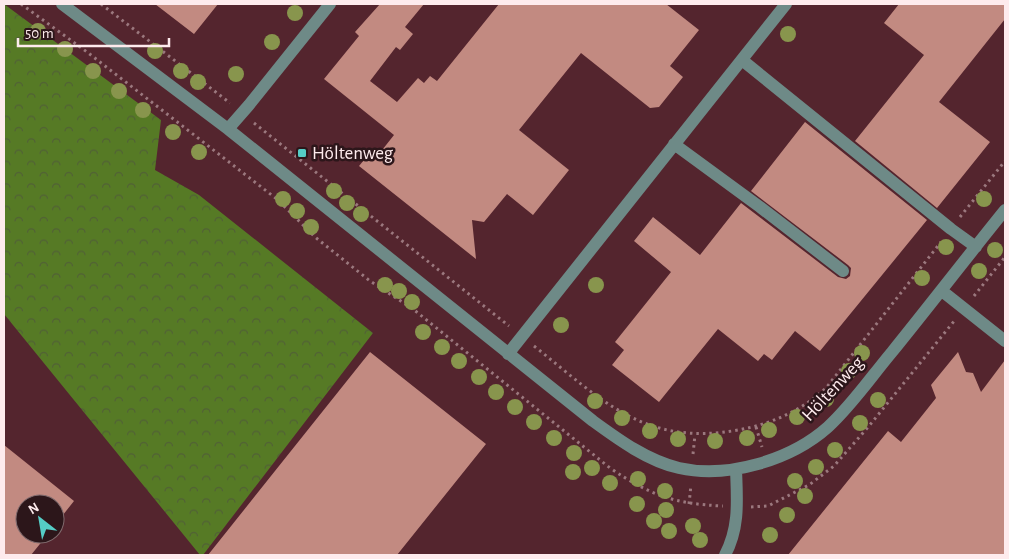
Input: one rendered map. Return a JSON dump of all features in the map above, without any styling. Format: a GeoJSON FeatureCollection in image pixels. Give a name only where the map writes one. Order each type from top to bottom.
{"type":"FeatureCollection","features":[{"type":"Feature","properties":{"kind":"street","name":"Höltenweg"},"geometry":{"type":"LineString","coordinates":[[62,4],[228,129],[593,421],[625,444],[654,459],[679,468],[691,470],[736,468],[767,462],[790,453],[827,427],[841,413],[942,291],[1005,210]]}},
{"type":"Feature","properties":{"kind":"street"},"geometry":{"type":"LineString","coordinates":[[228,129],[250,105],[330,4]]}},
{"type":"Feature","properties":{"kind":"street"},"geometry":{"type":"LineString","coordinates":[[508,354],[786,4]]}},
{"type":"Feature","properties":{"kind":"street"},"geometry":{"type":"LineString","coordinates":[[742,60],[951,229],[976,247]]}},
{"type":"Feature","properties":{"kind":"street"},"geometry":{"type":"LineString","coordinates":[[674,144],[760,206],[843,271]]}},
{"type":"Feature","properties":{"kind":"street"},"geometry":{"type":"LineString","coordinates":[[942,291],[1005,341]]}},
{"type":"Feature","properties":{"kind":"street"},"geometry":{"type":"LineString","coordinates":[[725,555],[735,531],[738,507],[736,468]]}},
{"type":"Feature","properties":{"kind":"green space"},"geometry":{"type":"Polygon","coordinates":[[[4,4],[161,120],[155,170],[199,195],[373,333],[203,555],[200,555],[4,314],[4,4]]]}},
{"type":"Feature","properties":{"kind":"building"},"geometry":{"type":"Polygon","coordinates":[[[155,4],[218,4],[194,34],[155,4]]]}},
{"type":"Feature","properties":{"kind":"building"},"geometry":{"type":"Polygon","coordinates":[[[380,4],[424,4],[405,27],[413,34],[400,50],[396,47],[370,81],[397,102],[418,78],[424,83],[430,76],[437,81],[499,4],[666,4],[699,30],[670,66],[683,77],[659,107],[650,108],[581,53],[519,130],[569,170],[533,215],[507,194],[484,222],[472,220],[476,259],[359,166],[369,154],[375,159],[394,135],[324,79],[359,36],[355,32],[380,4]]]}},
{"type":"Feature","properties":{"kind":"building"},"geometry":{"type":"Polygon","coordinates":[[[899,4],[1005,4],[1005,19],[939,102],[990,142],[937,208],[855,141],[924,55],[884,23],[899,4]]]}},
{"type":"Feature","properties":{"kind":"building"},"geometry":{"type":"Polygon","coordinates":[[[805,122],[927,220],[820,351],[795,331],[772,360],[764,354],[758,361],[718,329],[659,402],[612,365],[624,350],[615,342],[671,272],[634,241],[653,217],[700,255],[741,203],[838,277],[846,279],[850,276],[851,268],[848,265],[751,191],[805,122]]]}},
{"type":"Feature","properties":{"kind":"building"},"geometry":{"type":"Polygon","coordinates":[[[370,352],[486,444],[397,555],[208,555],[370,352]]]}},
{"type":"Feature","properties":{"kind":"building"},"geometry":{"type":"Polygon","coordinates":[[[958,352],[966,372],[973,373],[981,392],[1005,360],[1005,555],[788,555],[888,431],[901,442],[936,398],[931,385],[958,352]]]}},
{"type":"Feature","properties":{"kind":"building"},"geometry":{"type":"Polygon","coordinates":[[[4,445],[74,501],[65,512],[65,494],[15,494],[15,544],[40,544],[31,555],[4,555],[4,445]]]}},
{"type":"Feature","properties":{"kind":"place","name":"Höltenweg"},"geometry":{"type":"Point","coordinates":[302,153]}}]}
